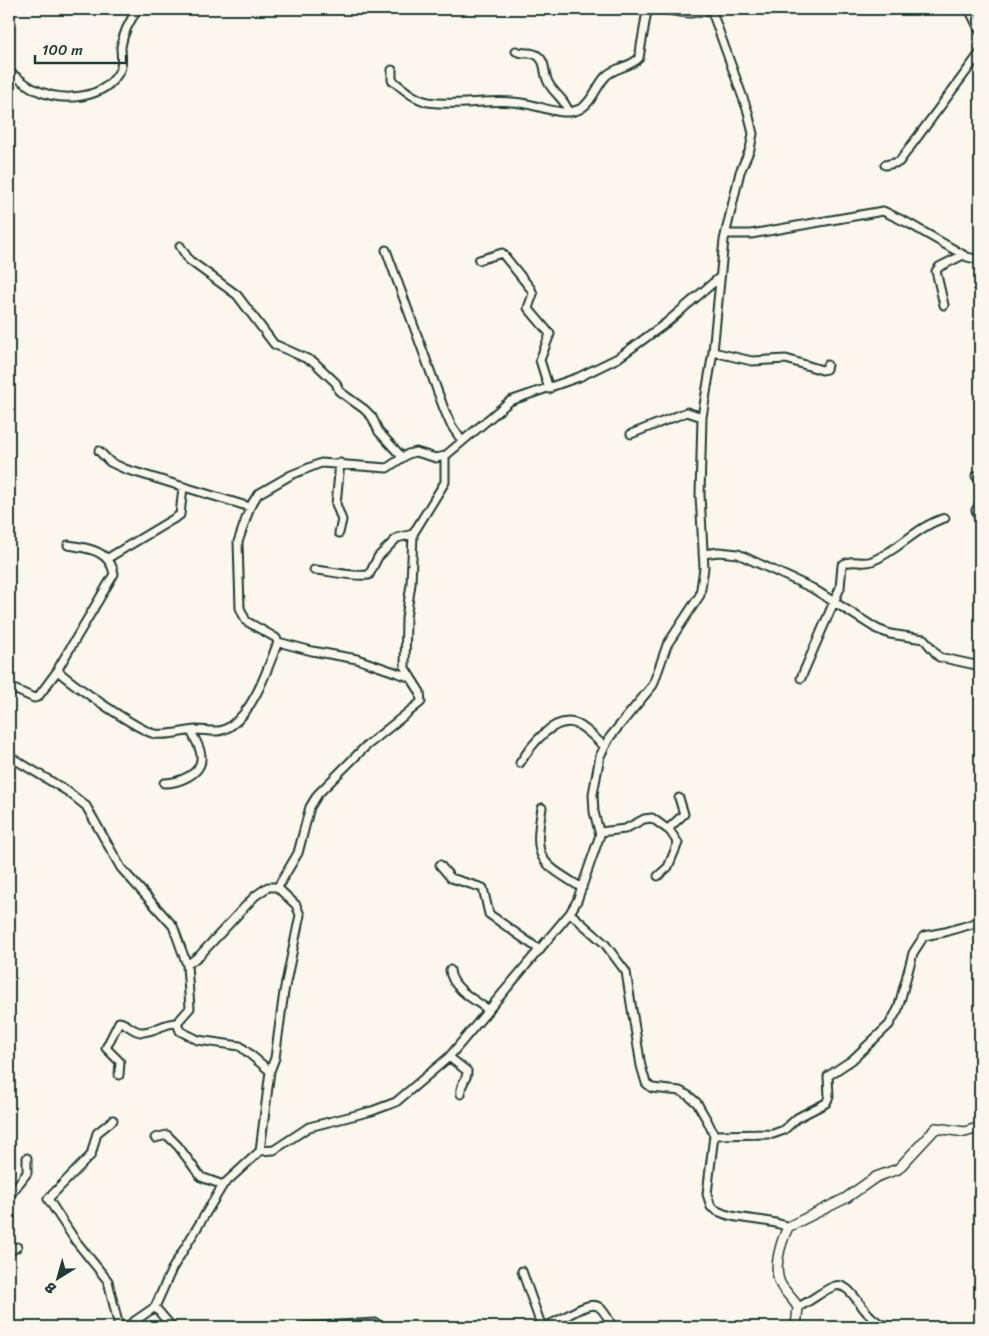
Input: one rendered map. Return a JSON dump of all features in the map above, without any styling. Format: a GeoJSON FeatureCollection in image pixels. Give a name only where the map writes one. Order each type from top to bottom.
{"type":"FeatureCollection","features":[{"type":"Feature","properties":{"kind":"street"},"geometry":{"type":"LineString","coordinates":[[9,72],[34,89],[53,95],[68,97],[100,92],[120,69],[122,42],[130,20],[138,9]]}},
{"type":"Feature","properties":{"kind":"street"},"geometry":{"type":"LineString","coordinates":[[126,1327],[156,1307],[172,1269],[223,1185],[260,1151],[274,1150],[309,1127],[372,1111],[396,1102],[449,1057],[570,913],[582,888],[600,832],[594,812],[593,794],[600,756],[604,746],[650,689],[667,645],[697,600],[703,582],[700,495],[702,417],[713,352],[726,234],[740,172],[750,150],[753,134],[748,112],[711,9],[694,14],[658,10],[647,11],[639,58],[635,62],[610,72],[582,108],[568,111],[553,111],[502,101],[427,102],[412,95],[392,80],[392,70]]}},
{"type":"Feature","properties":{"kind":"street"},"geometry":{"type":"LineString","coordinates":[[969,9],[980,31]]}},
{"type":"Feature","properties":{"kind":"street"},"geometry":{"type":"LineString","coordinates":[[516,51],[522,54],[534,53],[544,62],[547,81],[555,95],[565,103],[568,111]]}},
{"type":"Feature","properties":{"kind":"street"},"geometry":{"type":"LineString","coordinates":[[885,165],[899,162],[980,53]]}},
{"type":"Feature","properties":{"kind":"street"},"geometry":{"type":"LineString","coordinates":[[726,234],[751,234],[883,211],[908,223],[963,255],[980,260]]}},
{"type":"Feature","properties":{"kind":"street"},"geometry":{"type":"LineString","coordinates":[[180,246],[189,260],[237,294],[274,344],[310,359],[336,383],[340,391],[364,409],[372,418],[379,432],[402,457]]}},
{"type":"Feature","properties":{"kind":"street"},"geometry":{"type":"LineString","coordinates":[[386,250],[437,392],[451,425],[462,442]]}},
{"type":"Feature","properties":{"kind":"street"},"geometry":{"type":"LineString","coordinates":[[479,260],[502,253],[531,289],[533,294],[528,308],[550,334],[540,360],[549,389]]}},
{"type":"Feature","properties":{"kind":"street"},"geometry":{"type":"LineString","coordinates":[[944,305],[936,271],[963,255]]}},
{"type":"Feature","properties":{"kind":"street"},"geometry":{"type":"LineString","coordinates":[[409,677],[357,659],[312,651],[278,642],[274,637],[246,621],[240,608],[238,542],[250,507],[258,494],[291,475],[316,464],[387,468],[402,457],[416,452],[436,458],[445,456],[510,401],[549,389],[618,358],[666,323],[720,277]]}},
{"type":"Feature","properties":{"kind":"street"},"geometry":{"type":"LineString","coordinates":[[713,352],[752,361],[786,359],[824,370],[827,365]]}},
{"type":"Feature","properties":{"kind":"street"},"geometry":{"type":"LineString","coordinates":[[631,434],[687,412],[702,417]]}},
{"type":"Feature","properties":{"kind":"street"},"geometry":{"type":"LineString","coordinates":[[99,451],[116,465],[250,507]]}},
{"type":"Feature","properties":{"kind":"street"},"geometry":{"type":"LineString","coordinates":[[279,887],[298,853],[310,807],[318,794],[366,747],[421,702],[420,692],[405,668],[405,645],[414,534],[445,482],[445,456]]}},
{"type":"Feature","properties":{"kind":"street"},"geometry":{"type":"LineString","coordinates":[[339,533],[342,520],[336,504],[340,464]]}},
{"type":"Feature","properties":{"kind":"street"},"geometry":{"type":"LineString","coordinates":[[108,558],[180,515],[183,487]]}},
{"type":"Feature","properties":{"kind":"street"},"geometry":{"type":"LineString","coordinates":[[980,504],[976,510],[980,523]]}},
{"type":"Feature","properties":{"kind":"street"},"geometry":{"type":"LineString","coordinates":[[801,678],[840,588],[841,568],[844,562],[871,561],[926,525],[945,518]]}},
{"type":"Feature","properties":{"kind":"street"},"geometry":{"type":"LineString","coordinates":[[314,570],[339,572],[350,576],[369,575],[378,558],[397,538],[414,534]]}},
{"type":"Feature","properties":{"kind":"street"},"geometry":{"type":"LineString","coordinates":[[9,693],[14,689],[34,698],[38,697],[58,670],[113,577],[113,569],[108,558],[93,549],[68,545]]}},
{"type":"Feature","properties":{"kind":"street"},"geometry":{"type":"LineString","coordinates":[[703,554],[719,552],[738,554],[802,583],[883,632],[924,639],[939,657],[980,666]]}},
{"type":"Feature","properties":{"kind":"street"},"geometry":{"type":"LineString","coordinates":[[58,670],[145,731],[162,734],[191,731],[219,732],[236,722],[256,693],[278,642]]}},
{"type":"Feature","properties":{"kind":"street"},"geometry":{"type":"LineString","coordinates":[[520,763],[535,742],[561,724],[578,725],[604,746]]}},
{"type":"Feature","properties":{"kind":"street"},"geometry":{"type":"LineString","coordinates":[[164,783],[182,781],[192,774],[199,764],[201,754],[191,731]]}},
{"type":"Feature","properties":{"kind":"street"},"geometry":{"type":"LineString","coordinates":[[9,756],[67,791],[86,806],[121,868],[173,926],[186,965],[189,1011],[177,1023]]}},
{"type":"Feature","properties":{"kind":"street"},"geometry":{"type":"LineString","coordinates":[[668,829],[684,814],[679,798]]}},
{"type":"Feature","properties":{"kind":"street"},"geometry":{"type":"LineString","coordinates":[[542,808],[539,830],[541,856],[549,868],[582,888]]}},
{"type":"Feature","properties":{"kind":"street"},"geometry":{"type":"LineString","coordinates":[[600,832],[625,829],[644,819],[652,818],[668,829],[678,840],[677,847],[665,870],[658,876]]}},
{"type":"Feature","properties":{"kind":"street"},"geometry":{"type":"LineString","coordinates":[[440,865],[451,878],[483,888],[487,913],[540,950]]}},
{"type":"Feature","properties":{"kind":"street"},"geometry":{"type":"LineString","coordinates":[[186,965],[200,955],[255,896],[268,887],[279,887]]}},
{"type":"Feature","properties":{"kind":"street"},"geometry":{"type":"LineString","coordinates":[[260,1151],[270,1071],[275,1058],[284,992],[300,916],[296,905],[279,887]]}},
{"type":"Feature","properties":{"kind":"street"},"geometry":{"type":"LineString","coordinates":[[570,913],[605,944],[626,972],[644,1080],[652,1088],[680,1091],[689,1096],[703,1112],[714,1135],[707,1194],[711,1207],[730,1215],[779,1223],[788,1227]]}},
{"type":"Feature","properties":{"kind":"street"},"geometry":{"type":"LineString","coordinates":[[714,1135],[779,1132],[804,1113],[826,1103],[829,1097],[828,1076],[852,1060],[882,1033],[894,1018],[913,953],[922,938],[972,924],[980,919]]}},
{"type":"Feature","properties":{"kind":"street"},"geometry":{"type":"LineString","coordinates":[[450,970],[452,979],[465,993],[489,1010]]}},
{"type":"Feature","properties":{"kind":"street"},"geometry":{"type":"LineString","coordinates":[[119,1076],[120,1062],[106,1048],[119,1022],[136,1031],[144,1032],[170,1022],[177,1023]]}},
{"type":"Feature","properties":{"kind":"street"},"geometry":{"type":"LineString","coordinates":[[177,1023],[180,1031],[189,1037],[240,1046],[270,1071]]}},
{"type":"Feature","properties":{"kind":"street"},"geometry":{"type":"LineString","coordinates":[[449,1057],[467,1071],[467,1076],[460,1087],[461,1094]]}},
{"type":"Feature","properties":{"kind":"street"},"geometry":{"type":"LineString","coordinates":[[112,1120],[97,1133],[91,1155],[48,1199],[75,1240],[108,1281],[119,1327]]}},
{"type":"Feature","properties":{"kind":"street"},"geometry":{"type":"LineString","coordinates":[[796,1327],[798,1307],[788,1296],[778,1276],[780,1253],[788,1227],[846,1198],[876,1177],[898,1169],[936,1128],[965,1132],[980,1128]]}},
{"type":"Feature","properties":{"kind":"street"},"geometry":{"type":"LineString","coordinates":[[155,1138],[167,1135],[178,1146],[200,1177],[223,1185]]}},
{"type":"Feature","properties":{"kind":"street"},"geometry":{"type":"LineString","coordinates":[[9,1196],[27,1173],[27,1158]]}},
{"type":"Feature","properties":{"kind":"street"},"geometry":{"type":"LineString","coordinates":[[9,1252],[17,1247]]}},
{"type":"Feature","properties":{"kind":"street"},"geometry":{"type":"LineString","coordinates":[[522,1271],[540,1322],[544,1326],[573,1312],[594,1305],[600,1307],[613,1327]]}},
{"type":"Feature","properties":{"kind":"street"},"geometry":{"type":"LineString","coordinates":[[798,1307],[810,1302],[835,1286],[845,1287],[851,1291],[862,1309],[871,1318],[880,1325],[892,1327]]}},
{"type":"Feature","properties":{"kind":"street"},"geometry":{"type":"LineString","coordinates":[[156,1307],[172,1327]]}},
{"type":"Feature","properties":{"kind":"street"},"geometry":{"type":"LineString","coordinates":[[303,1327],[376,1324],[379,1327]]}}]}
